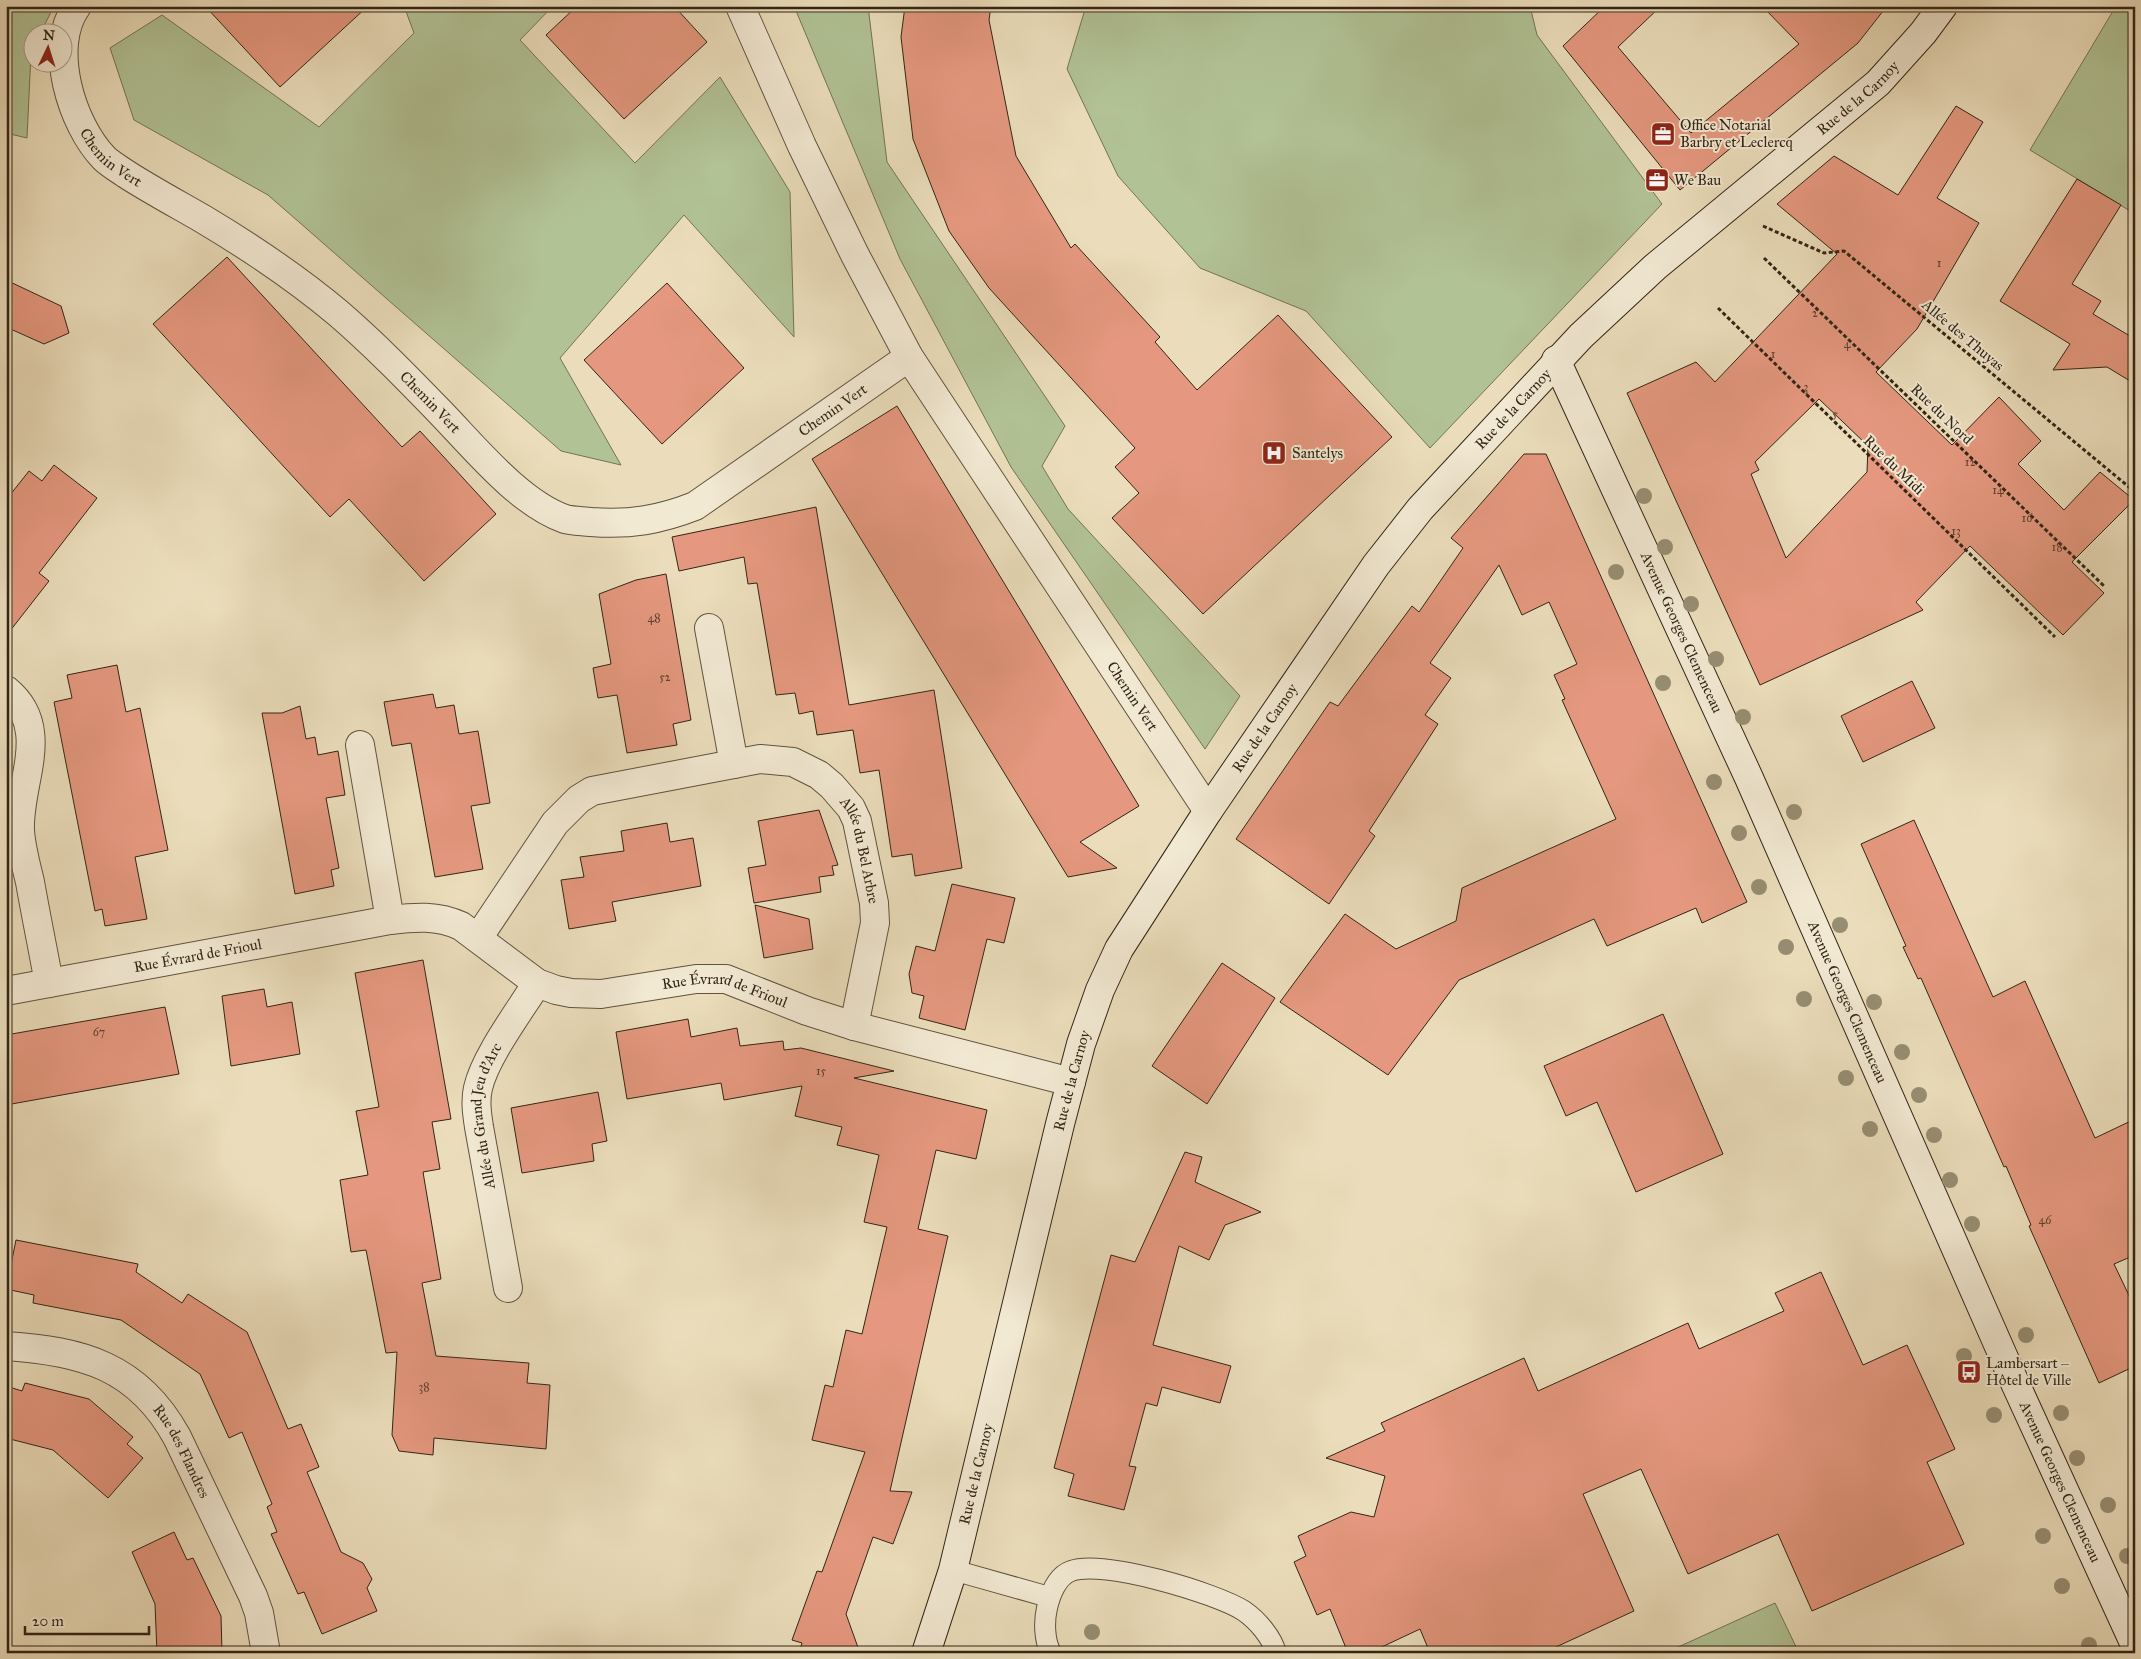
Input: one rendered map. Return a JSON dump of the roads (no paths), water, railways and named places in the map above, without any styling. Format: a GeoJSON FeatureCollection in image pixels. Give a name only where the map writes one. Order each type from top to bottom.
{"type":"FeatureCollection","features":[{"type":"Feature","properties":{"kind":"street","name":"Chemin Vert"},"geometry":{"type":"LineString","coordinates":[[77,6],[72,13],[64,38],[64,64],[71,100],[85,131],[105,159],[141,184],[253,248],[337,313],[409,380],[489,463],[536,505],[566,519],[605,523],[643,522],[670,516],[695,506],[909,357]]}},
{"type":"Feature","properties":{"kind":"street","name":"Chemin Vert"},"geometry":{"type":"LineString","coordinates":[[740,6],[810,163],[855,255],[909,357],[1208,811]]}},
{"type":"Feature","properties":{"kind":"street","name":"Rue de la Carnoy"},"geometry":{"type":"LineString","coordinates":[[926,1653],[953,1570],[1071,1082],[1098,997],[1119,949],[1208,811],[1382,558],[1420,509],[1556,360],[1655,267],[1878,83],[1923,33],[1942,6]]}},
{"type":"Feature","properties":{"kind":"street","name":"Avenue Georges Clemenceau"},"geometry":{"type":"LineString","coordinates":[[1556,360],[1749,778],[2015,1383],[2135,1645]]}},
{"type":"Feature","properties":{"kind":"street"},"geometry":{"type":"LineString","coordinates":[[709,628],[734,764]]}},
{"type":"Feature","properties":{"kind":"street"},"geometry":{"type":"LineString","coordinates":[[6,690],[22,705],[29,729],[31,752],[20,830],[50,983]]}},
{"type":"Feature","properties":{"kind":"street"},"geometry":{"type":"LineString","coordinates":[[360,744],[390,920]]}},
{"type":"Feature","properties":{"kind":"street","name":"Allée du Bel Arbre"},"geometry":{"type":"LineString","coordinates":[[478,938],[556,823],[579,799],[592,791],[760,759],[793,762],[820,775],[842,796],[852,808],[859,830],[875,916],[872,942],[854,1026]]}},
{"type":"Feature","properties":{"kind":"street","name":"Rue Évrard de Frioul"},"geometry":{"type":"LineString","coordinates":[[6,991],[390,920],[430,917],[448,920],[461,926],[537,983],[571,993],[617,992],[696,978],[726,979],[806,1010],[854,1026],[1071,1082]]}},
{"type":"Feature","properties":{"kind":"street","name":"Allée du Grand Jeu d'Arc"},"geometry":{"type":"LineString","coordinates":[[508,1288],[476,1109],[477,1090],[482,1074],[493,1054],[537,983]]}},
{"type":"Feature","properties":{"kind":"street","name":"Rue des Flandres"},"geometry":{"type":"LineString","coordinates":[[6,1346],[59,1352],[105,1366],[124,1377],[154,1402],[166,1416],[253,1596],[259,1613],[266,1653]]}},
{"type":"Feature","properties":{"kind":"lane"},"geometry":{"type":"LineString","coordinates":[[1051,1653],[1047,1646],[1045,1616],[1050,1597],[1058,1582],[1070,1571],[1094,1567],[1124,1571],[1223,1600],[1245,1612],[1263,1630],[1274,1646],[1276,1653]]}},
{"type":"Feature","properties":{"kind":"lane"},"geometry":{"type":"LineString","coordinates":[[953,1570],[1050,1597]]}},
{"type":"Feature","properties":{"kind":"place","name":"Office Notarial Barbry et Leclercq"},"geometry":{"type":"Point","coordinates":[1663,134]}},
{"type":"Feature","properties":{"kind":"place","name":"We Bau"},"geometry":{"type":"Point","coordinates":[1657,180]}},
{"type":"Feature","properties":{"kind":"place","name":"Santelys"},"geometry":{"type":"Point","coordinates":[1274,453]}},
{"type":"Feature","properties":{"kind":"place","name":"Lambersart – Hôtel de Ville"},"geometry":{"type":"Point","coordinates":[1969,1372]}}]}
